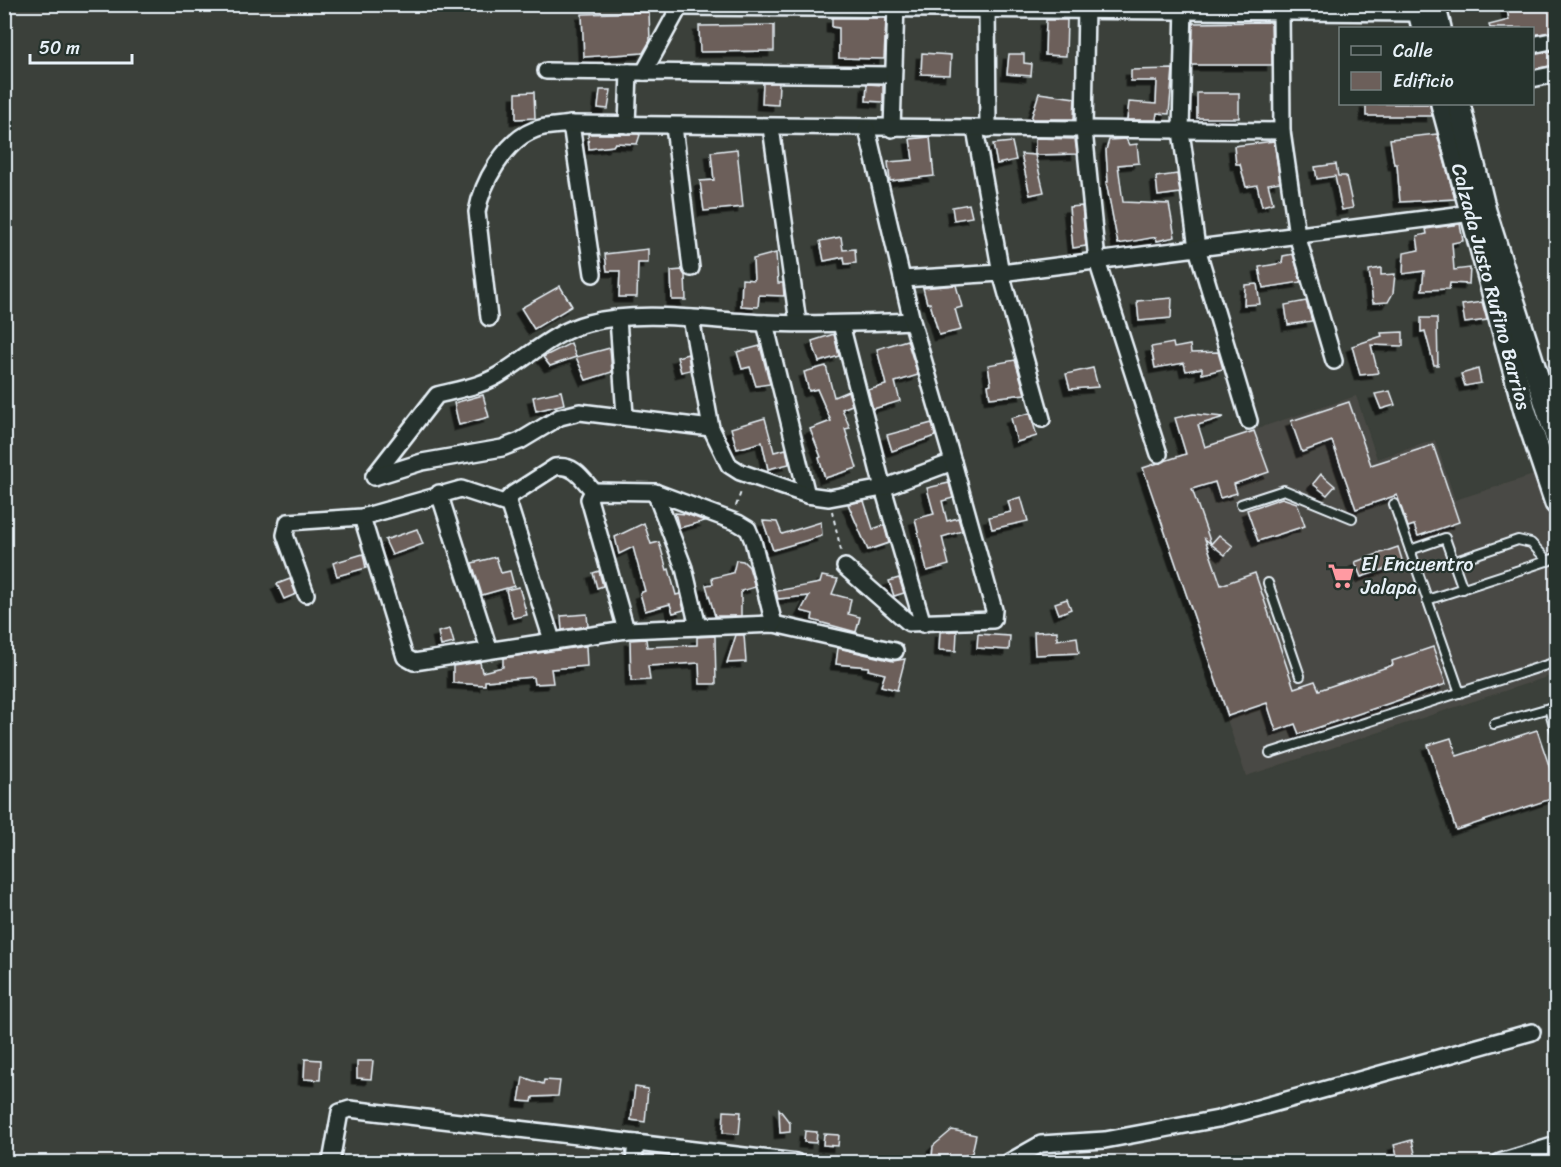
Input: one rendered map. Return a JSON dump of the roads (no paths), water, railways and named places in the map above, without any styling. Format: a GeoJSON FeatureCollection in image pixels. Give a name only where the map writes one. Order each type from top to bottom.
{"type":"FeatureCollection","features":[{"type":"Feature","properties":{"kind":"street"},"geometry":{"type":"LineString","coordinates":[[627,125],[637,72],[681,6],[1281,8],[1423,13],[1439,27]]}},
{"type":"Feature","properties":{"kind":"street"},"geometry":{"type":"LineString","coordinates":[[892,129],[896,7]]}},
{"type":"Feature","properties":{"kind":"street"},"geometry":{"type":"LineString","coordinates":[[987,7],[981,129],[1001,273],[1042,419]]}},
{"type":"Feature","properties":{"kind":"street"},"geometry":{"type":"LineString","coordinates":[[1086,8],[1083,130],[1097,261],[1159,454]]}},
{"type":"Feature","properties":{"kind":"street"},"geometry":{"type":"LineString","coordinates":[[1184,8],[1181,131],[1197,248],[1249,421]]}},
{"type":"Feature","properties":{"kind":"street"},"geometry":{"type":"LineString","coordinates":[[1281,8],[1282,131],[1297,235],[1334,361]]}},
{"type":"Feature","properties":{"kind":"street"},"geometry":{"type":"LineString","coordinates":[[1534,45],[1557,40]]}},
{"type":"Feature","properties":{"kind":"street"},"geometry":{"type":"LineString","coordinates":[[546,71],[892,75]]}},
{"type":"Feature","properties":{"kind":"street"},"geometry":{"type":"LineString","coordinates":[[1534,79],[1557,74]]}},
{"type":"Feature","properties":{"kind":"street","name":"Calzada Justo Rufino Barrios"},"geometry":{"type":"LineString","coordinates":[[1442,105],[1557,436]]}},
{"type":"Feature","properties":{"kind":"street","name":"Calzada Justo Rufino Barrios"},"geometry":{"type":"LineString","coordinates":[[1459,105],[1478,212],[1525,411],[1557,504]]}},
{"type":"Feature","properties":{"kind":"street"},"geometry":{"type":"LineString","coordinates":[[489,318],[477,212],[480,196],[505,155],[517,141],[534,130],[572,124],[867,129],[1282,131]]}},
{"type":"Feature","properties":{"kind":"street"},"geometry":{"type":"LineString","coordinates":[[572,124],[593,274]]}},
{"type":"Feature","properties":{"kind":"street"},"geometry":{"type":"LineString","coordinates":[[674,126],[691,268]]}},
{"type":"Feature","properties":{"kind":"street"},"geometry":{"type":"LineString","coordinates":[[771,127],[798,323]]}},
{"type":"Feature","properties":{"kind":"street"},"geometry":{"type":"LineString","coordinates":[[845,567],[909,623],[993,620],[994,615],[953,462],[912,321],[867,129]]}},
{"type":"Feature","properties":{"kind":"street"},"geometry":{"type":"LineString","coordinates":[[902,279],[1001,273],[1478,212]]}},
{"type":"Feature","properties":{"kind":"street"},"geometry":{"type":"LineString","coordinates":[[711,428],[580,412],[560,417],[520,441],[502,448],[422,462],[374,477],[437,395],[465,390],[491,380],[538,346],[587,323],[691,318],[765,323],[841,324],[912,321]]}},
{"type":"Feature","properties":{"kind":"street"},"geometry":{"type":"LineString","coordinates":[[691,318],[711,428],[729,465],[747,475],[807,495],[829,498],[883,488],[953,462]]}},
{"type":"Feature","properties":{"kind":"street"},"geometry":{"type":"LineString","coordinates":[[618,320],[625,416]]}},
{"type":"Feature","properties":{"kind":"street"},"geometry":{"type":"LineString","coordinates":[[765,323],[807,495]]}},
{"type":"Feature","properties":{"kind":"street"},"geometry":{"type":"LineString","coordinates":[[841,324],[883,488],[923,624]]}},
{"type":"Feature","properties":{"kind":"street"},"geometry":{"type":"LineString","coordinates":[[552,640],[508,502],[513,494],[555,468],[564,466],[576,471],[593,491],[656,492],[731,520],[748,529],[774,624]]}},
{"type":"Feature","properties":{"kind":"street"},"geometry":{"type":"LineString","coordinates":[[306,594],[285,535],[288,522],[362,517],[439,493],[461,489],[508,502]]}},
{"type":"Feature","properties":{"kind":"street"},"geometry":{"type":"LineString","coordinates":[[593,491],[589,499],[626,630]]}},
{"type":"Feature","properties":{"kind":"street"},"geometry":{"type":"LineString","coordinates":[[656,492],[684,568],[698,627]]}},
{"type":"Feature","properties":{"kind":"street"},"geometry":{"type":"LineString","coordinates":[[439,493],[489,649]]}},
{"type":"Feature","properties":{"kind":"street"},"geometry":{"type":"LineString","coordinates":[[362,517],[405,657],[414,662],[626,630],[774,624],[895,651]]}},
{"type":"Feature","properties":{"kind":"street"},"geometry":{"type":"LineString","coordinates":[[1010,1162],[1041,1144],[1105,1140],[1218,1119],[1532,1032]]}},
{"type":"Feature","properties":{"kind":"street"},"geometry":{"type":"LineString","coordinates":[[331,1162],[340,1112],[350,1109],[796,1162]]}},
{"type":"Feature","properties":{"kind":"street"},"geometry":{"type":"LineString","coordinates":[[634,1162],[636,1143]]}},
{"type":"Feature","properties":{"kind":"street"},"geometry":{"type":"LineString","coordinates":[[1500,1162],[1557,1145]]}},
{"type":"Feature","properties":{"kind":"street"},"geometry":{"type":"LineString","coordinates":[[1010,1162],[1036,1162]]}},
{"type":"Feature","properties":{"kind":"lane"},"geometry":{"type":"LineString","coordinates":[[1241,504],[1284,490],[1352,518]]}},
{"type":"Feature","properties":{"kind":"lane"},"geometry":{"type":"LineString","coordinates":[[1394,504],[1460,693]]}},
{"type":"Feature","properties":{"kind":"lane"},"geometry":{"type":"LineString","coordinates":[[1410,549],[1445,538],[1463,589]]}},
{"type":"Feature","properties":{"kind":"lane"},"geometry":{"type":"LineString","coordinates":[[1454,562],[1518,540],[1531,543],[1552,560]]}},
{"type":"Feature","properties":{"kind":"lane"},"geometry":{"type":"LineString","coordinates":[[1427,600],[1552,560]]}},
{"type":"Feature","properties":{"kind":"lane"},"geometry":{"type":"LineString","coordinates":[[1268,583],[1300,676]]}},
{"type":"Feature","properties":{"kind":"lane"},"geometry":{"type":"LineString","coordinates":[[1270,753],[1557,662]]}},
{"type":"Feature","properties":{"kind":"lane"},"geometry":{"type":"LineString","coordinates":[[1494,724],[1553,707],[1557,733]]}},
{"type":"Feature","properties":{"kind":"place","name":"El Encuentro Jalapa"},"geometry":{"type":"Point","coordinates":[1341,576]}}]}
